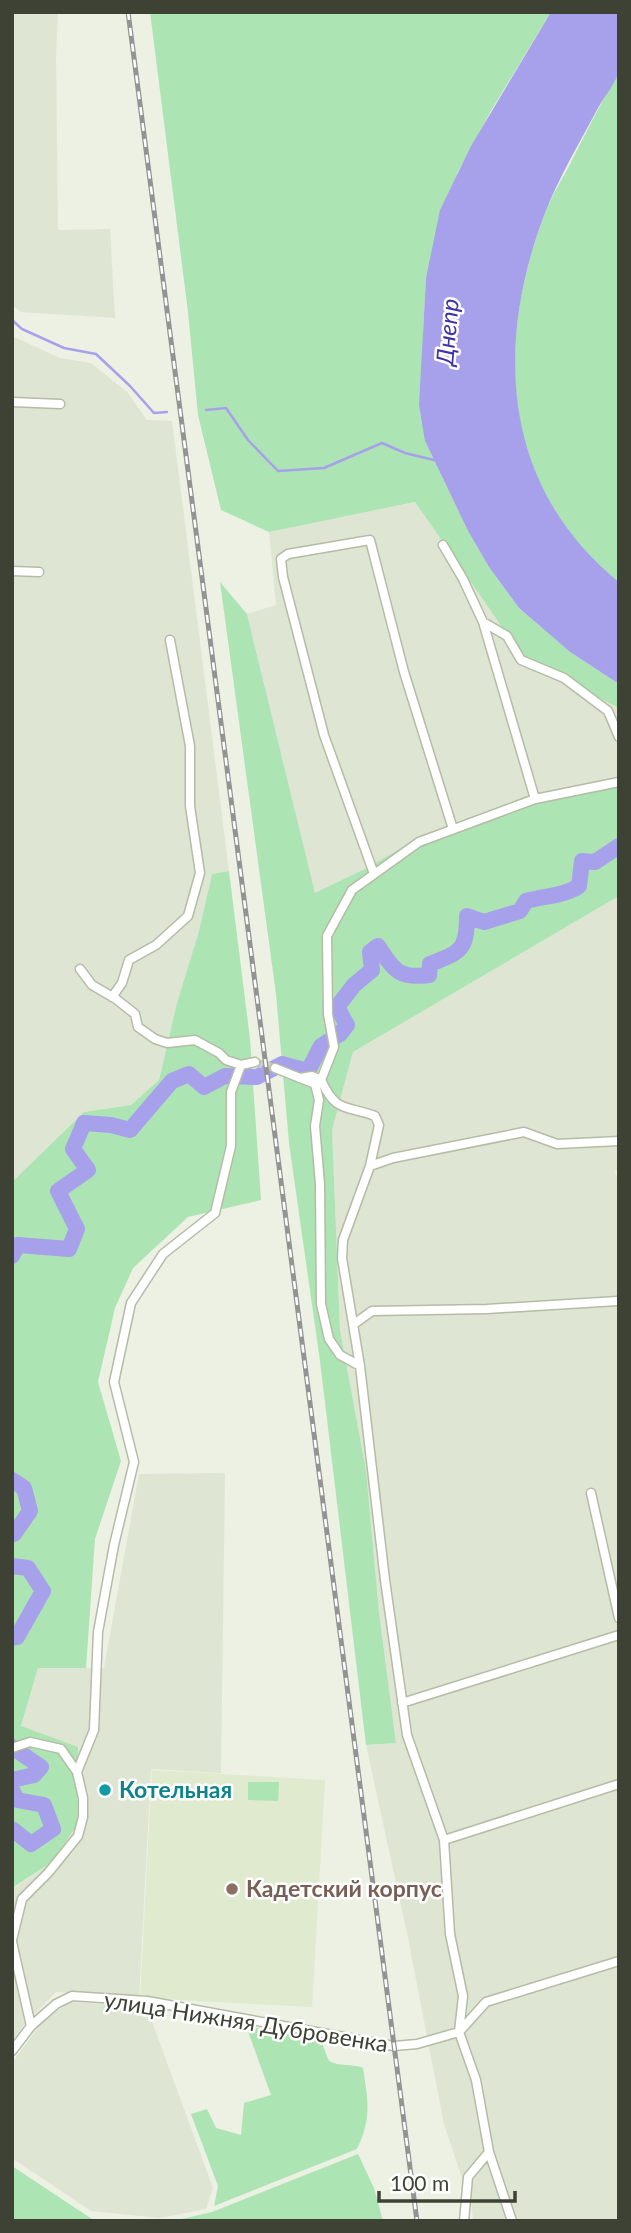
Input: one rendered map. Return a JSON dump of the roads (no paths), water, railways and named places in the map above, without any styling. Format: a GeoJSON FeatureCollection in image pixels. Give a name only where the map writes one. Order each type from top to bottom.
{"type":"FeatureCollection","features":[{"type":"Feature","properties":{"kind":"street"},"geometry":{"type":"LineString","coordinates":[[12,402],[60,404]]}},
{"type":"Feature","properties":{"kind":"street"},"geometry":{"type":"LineString","coordinates":[[374,874],[324,735],[283,577],[281,559],[288,554],[370,540],[404,672],[453,829]]}},
{"type":"Feature","properties":{"kind":"street"},"geometry":{"type":"LineString","coordinates":[[443,545],[483,622],[535,799]]}},
{"type":"Feature","properties":{"kind":"street"},"geometry":{"type":"LineString","coordinates":[[12,571],[39,572]]}},
{"type":"Feature","properties":{"kind":"street"},"geometry":{"type":"LineString","coordinates":[[483,622],[506,636],[521,660],[565,678],[587,694],[608,711],[618,731]]}},
{"type":"Feature","properties":{"kind":"street"},"geometry":{"type":"LineString","coordinates":[[112,997],[122,983],[129,960],[156,945],[188,916],[200,873],[190,806],[190,746],[170,640]]}},
{"type":"Feature","properties":{"kind":"street"},"geometry":{"type":"LineString","coordinates":[[321,1080],[334,1047],[328,1014],[327,936],[352,890],[419,842],[535,799],[619,782]]}},
{"type":"Feature","properties":{"kind":"street"},"geometry":{"type":"LineString","coordinates":[[80,969],[92,985],[135,1014],[138,1027],[155,1039],[167,1043],[195,1040],[226,1060],[242,1065],[255,1062]]}},
{"type":"Feature","properties":{"kind":"street"},"geometry":{"type":"LineString","coordinates":[[77,1772],[94,1730],[98,1632],[114,1545],[134,1462],[114,1382],[131,1303],[163,1254],[215,1213],[231,1146],[231,1092],[242,1065]]}},
{"type":"Feature","properties":{"kind":"street"},"geometry":{"type":"LineString","coordinates":[[275,1068],[315,1084],[319,1100],[315,1126],[320,1184],[321,1304],[329,1339],[340,1356],[360,1366]]}},
{"type":"Feature","properties":{"kind":"street"},"geometry":{"type":"LineString","coordinates":[[300,1078],[312,1076],[321,1080],[335,1102],[353,1111],[374,1116],[379,1125],[370,1166],[343,1240],[342,1258],[360,1366],[385,1580],[407,1735],[444,1840],[450,1934],[463,1996],[459,2032],[476,2080],[489,2152],[512,2221]]}},
{"type":"Feature","properties":{"kind":"street"},"geometry":{"type":"LineString","coordinates":[[370,1166],[418,1153],[524,1132],[557,1143],[619,1141]]}},
{"type":"Feature","properties":{"kind":"street"},"geometry":{"type":"LineString","coordinates":[[354,1324],[372,1311],[487,1309],[617,1301]]}},
{"type":"Feature","properties":{"kind":"street"},"geometry":{"type":"LineString","coordinates":[[591,1493],[619,1618]]}},
{"type":"Feature","properties":{"kind":"street"},"geometry":{"type":"LineString","coordinates":[[402,1703],[619,1635]]}},
{"type":"Feature","properties":{"kind":"street"},"geometry":{"type":"LineString","coordinates":[[12,1748],[30,1742],[61,1749],[77,1772],[83,1798],[83,1817],[78,1836],[48,1873],[22,1899],[12,1941],[31,2026]]}},
{"type":"Feature","properties":{"kind":"street"},"geometry":{"type":"LineString","coordinates":[[444,1840],[619,1784]]}},
{"type":"Feature","properties":{"kind":"street"},"geometry":{"type":"LineString","coordinates":[[459,2032],[486,2002],[619,1961]]}},
{"type":"Feature","properties":{"kind":"street","name":"улица Нижняя Дубровенка"},"geometry":{"type":"LineString","coordinates":[[12,2051],[31,2026],[56,2004],[72,1996],[148,2001],[394,2046],[417,2044],[459,2032]]}},
{"type":"Feature","properties":{"kind":"street"},"geometry":{"type":"LineString","coordinates":[[464,2221],[468,2177],[489,2152]]}},
{"type":"Feature","properties":{"kind":"water","name":"Днепр"},"geometry":{"type":"Polygon","coordinates":[[[551,12],[619,12],[620,65],[615,80],[557,186],[529,263],[519,313],[515,363],[519,412],[531,459],[551,503],[580,544],[619,582],[619,684],[570,652],[519,608],[489,567],[468,531],[425,441],[419,405],[426,278],[440,210],[471,146],[551,12]]]}},
{"type":"Feature","properties":{"kind":"waterway"},"geometry":{"type":"LineString","coordinates":[[12,320],[22,329],[64,348],[96,354],[154,413],[167,412]]}},
{"type":"Feature","properties":{"kind":"waterway"},"geometry":{"type":"LineString","coordinates":[[206,410],[226,408],[248,440],[278,471],[324,468],[382,443],[405,453],[438,461]]}},
{"type":"Feature","properties":{"kind":"waterway"},"geometry":{"type":"LineString","coordinates":[[12,1256],[18,1245],[69,1249],[77,1229],[58,1191],[88,1170],[73,1149],[84,1123],[130,1130],[172,1081],[189,1074],[204,1087],[225,1076],[257,1077],[282,1064],[308,1071],[321,1046],[340,1034],[347,1025],[337,1007],[354,985],[372,970],[370,952],[378,946],[393,967],[403,974],[429,975],[430,964],[460,949],[465,937],[467,916],[484,922],[520,911],[526,901],[573,889],[579,886],[582,861],[595,862],[619,846]]}},
{"type":"Feature","properties":{"kind":"waterway"},"geometry":{"type":"LineString","coordinates":[[12,1480],[24,1488],[30,1511],[14,1534],[12,1532]]}},
{"type":"Feature","properties":{"kind":"waterway"},"geometry":{"type":"LineString","coordinates":[[12,1566],[28,1568],[43,1591],[17,1637],[12,1638]]}},
{"type":"Feature","properties":{"kind":"waterway"},"geometry":{"type":"LineString","coordinates":[[12,1747],[41,1767],[34,1775],[12,1780]]}},
{"type":"Feature","properties":{"kind":"waterway"},"geometry":{"type":"LineString","coordinates":[[12,1790],[17,1800],[44,1805],[53,1829],[31,1844],[12,1829]]}},
{"type":"Feature","properties":{"kind":"tunnel"},"geometry":{"type":"LineString","coordinates":[[255,1062],[275,1068]]}},
{"type":"Feature","properties":{"kind":"railway"},"geometry":{"type":"LineString","coordinates":[[128,12],[417,2221]]}},
{"type":"Feature","properties":{"kind":"place","name":"Котельная"},"geometry":{"type":"Point","coordinates":[105,1790]}},
{"type":"Feature","properties":{"kind":"place","name":"Кадетский корпус"},"geometry":{"type":"Point","coordinates":[232,1889]}}]}
